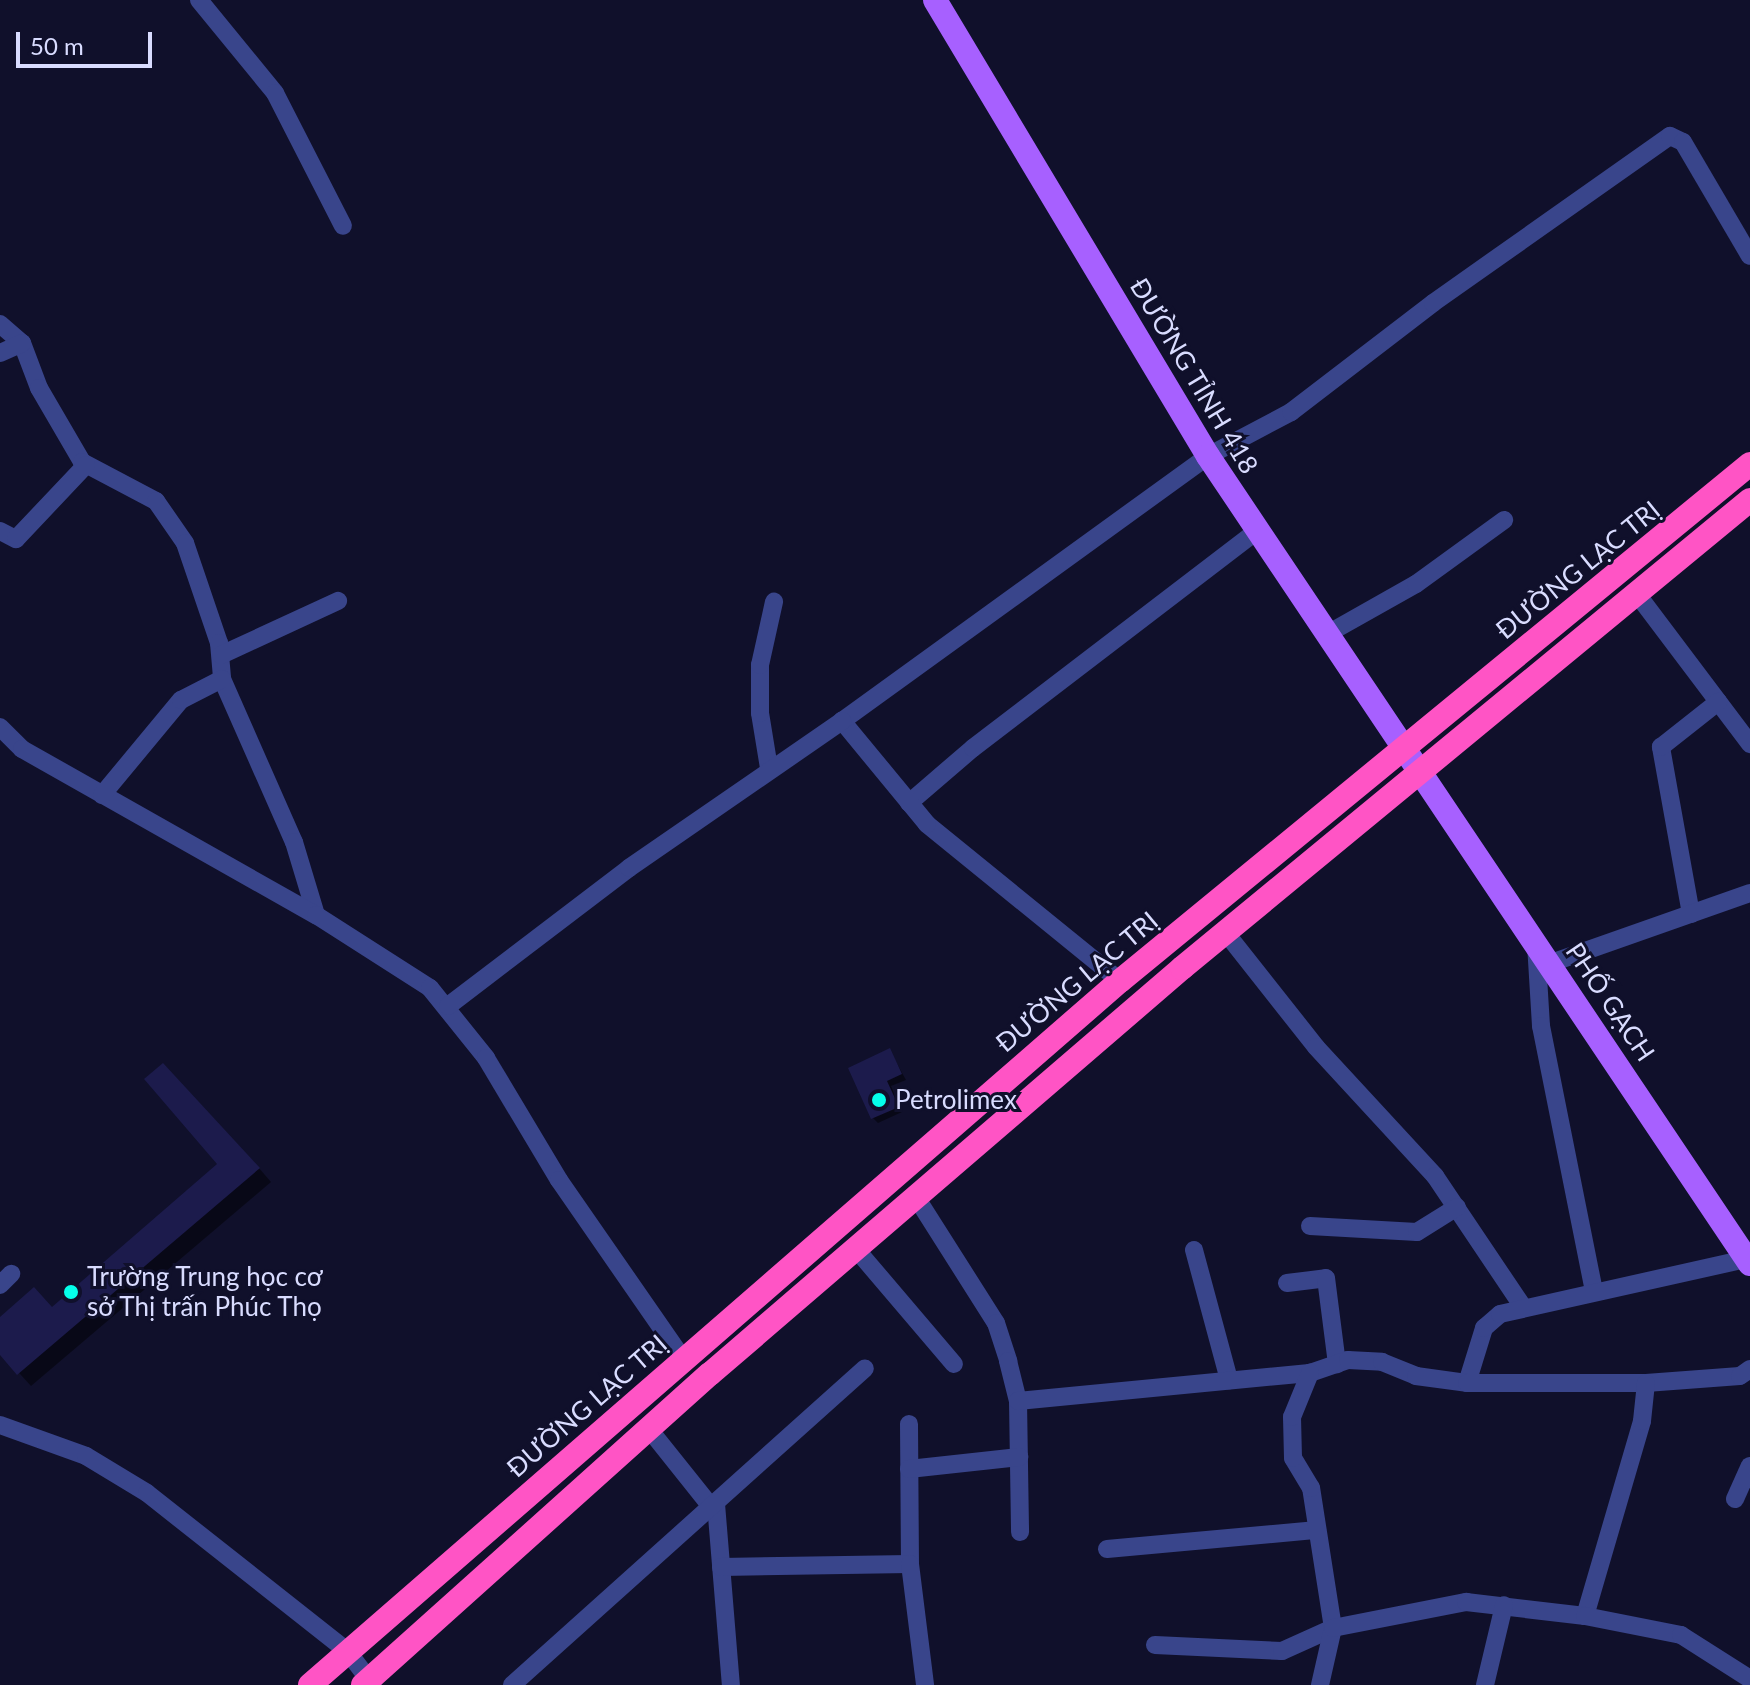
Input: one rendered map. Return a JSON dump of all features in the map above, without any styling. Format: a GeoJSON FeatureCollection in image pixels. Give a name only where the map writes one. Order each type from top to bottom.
{"type":"FeatureCollection","features":[{"type":"Feature","properties":{"kind":"highway","name":"ĐƯỜNG LẠC TRỊ"},"geometry":{"type":"LineString","coordinates":[[310,1685],[1120,981],[1750,464]]}},
{"type":"Feature","properties":{"kind":"highway"},"geometry":{"type":"LineString","coordinates":[[369,1683],[649,1429],[916,1197],[1226,933],[1750,500]]}},
{"type":"Feature","properties":{"kind":"main road","name":"ĐƯỜNG TỈNH 418"},"geometry":{"type":"LineString","coordinates":[[935,0],[1208,456],[1420,773]]}},
{"type":"Feature","properties":{"kind":"main road","name":"PHỐ GẠCH"},"geometry":{"type":"LineString","coordinates":[[1420,773],[1551,963],[1748,1261]]}},
{"type":"Feature","properties":{"kind":"street"},"geometry":{"type":"LineString","coordinates":[[199,0],[275,93],[343,226]]}},
{"type":"Feature","properties":{"kind":"street"},"geometry":{"type":"LineString","coordinates":[[448,1006],[769,768],[842,721],[1208,456],[1291,412],[1433,303],[1670,136],[1683,142],[1750,256]]}},
{"type":"Feature","properties":{"kind":"street"},"geometry":{"type":"LineString","coordinates":[[0,324],[22,343],[39,388],[86,465],[156,501],[171,517],[201,581],[221,655],[222,679],[294,842],[316,915]]}},
{"type":"Feature","properties":{"kind":"street"},"geometry":{"type":"LineString","coordinates":[[0,353],[22,343]]}},
{"type":"Feature","properties":{"kind":"street"},"geometry":{"type":"LineString","coordinates":[[0,531],[16,539],[86,465]]}},
{"type":"Feature","properties":{"kind":"street"},"geometry":{"type":"LineString","coordinates":[[1329,633],[1416,584],[1504,520]]}},
{"type":"Feature","properties":{"kind":"street"},"geometry":{"type":"LineString","coordinates":[[909,803],[973,748],[1258,530]]}},
{"type":"Feature","properties":{"kind":"street"},"geometry":{"type":"LineString","coordinates":[[1637,594],[1750,744]]}},
{"type":"Feature","properties":{"kind":"street"},"geometry":{"type":"LineString","coordinates":[[221,655],[338,601]]}},
{"type":"Feature","properties":{"kind":"street"},"geometry":{"type":"LineString","coordinates":[[769,768],[760,713],[760,665],[774,602]]}},
{"type":"Feature","properties":{"kind":"street"},"geometry":{"type":"LineString","coordinates":[[102,795],[181,700],[222,679]]}},
{"type":"Feature","properties":{"kind":"street"},"geometry":{"type":"LineString","coordinates":[[1691,914],[1661,747],[1718,702]]}},
{"type":"Feature","properties":{"kind":"street"},"geometry":{"type":"LineString","coordinates":[[842,721],[927,824],[1120,981]]}},
{"type":"Feature","properties":{"kind":"street"},"geometry":{"type":"LineString","coordinates":[[0,727],[22,749],[316,915],[405,969],[448,1006],[683,1359]]}},
{"type":"Feature","properties":{"kind":"street"},"geometry":{"type":"LineString","coordinates":[[1551,963],[1750,893]]}},
{"type":"Feature","properties":{"kind":"street"},"geometry":{"type":"LineString","coordinates":[[1226,933],[1316,1047],[1405,1141],[1457,1207],[1523,1307]]}},
{"type":"Feature","properties":{"kind":"street"},"geometry":{"type":"LineString","coordinates":[[1536,941],[1541,1026],[1594,1292]]}},
{"type":"Feature","properties":{"kind":"street"},"geometry":{"type":"LineString","coordinates":[[916,1197],[996,1323],[1018,1401],[1020,1532]]}},
{"type":"Feature","properties":{"kind":"street"},"geometry":{"type":"LineString","coordinates":[[1310,1226],[1417,1232],[1457,1207]]}},
{"type":"Feature","properties":{"kind":"street"},"geometry":{"type":"LineString","coordinates":[[856,1249],[954,1364]]}},
{"type":"Feature","properties":{"kind":"street"},"geometry":{"type":"LineString","coordinates":[[1194,1250],[1229,1380]]}},
{"type":"Feature","properties":{"kind":"street"},"geometry":{"type":"LineString","coordinates":[[1467,1383],[1489,1321],[1523,1307],[1748,1261]]}},
{"type":"Feature","properties":{"kind":"street"},"geometry":{"type":"LineString","coordinates":[[1287,1283],[1326,1278],[1337,1364]]}},
{"type":"Feature","properties":{"kind":"street"},"geometry":{"type":"LineString","coordinates":[[1018,1401],[1310,1373],[1337,1364],[1382,1362],[1416,1376],[1467,1383],[1646,1383],[1740,1376],[1750,1369]]}},
{"type":"Feature","properties":{"kind":"street"},"geometry":{"type":"LineString","coordinates":[[512,1685],[865,1368]]}},
{"type":"Feature","properties":{"kind":"street"},"geometry":{"type":"LineString","coordinates":[[1310,1373],[1292,1417],[1293,1458],[1311,1488],[1333,1628],[1320,1685]]}},
{"type":"Feature","properties":{"kind":"street"},"geometry":{"type":"LineString","coordinates":[[1585,1616],[1632,1461],[1646,1383]]}},
{"type":"Feature","properties":{"kind":"street"},"geometry":{"type":"LineString","coordinates":[[909,1424],[910,1564],[925,1685]]}},
{"type":"Feature","properties":{"kind":"street"},"geometry":{"type":"LineString","coordinates":[[0,1425],[111,1468],[348,1652],[369,1683]]}},
{"type":"Feature","properties":{"kind":"street"},"geometry":{"type":"LineString","coordinates":[[649,1429],[714,1506],[731,1685]]}},
{"type":"Feature","properties":{"kind":"street"},"geometry":{"type":"LineString","coordinates":[[909,1469],[1019,1457]]}},
{"type":"Feature","properties":{"kind":"street"},"geometry":{"type":"LineString","coordinates":[[1735,1499],[1750,1466]]}},
{"type":"Feature","properties":{"kind":"street"},"geometry":{"type":"LineString","coordinates":[[1107,1549],[1317,1530]]}},
{"type":"Feature","properties":{"kind":"street"},"geometry":{"type":"LineString","coordinates":[[721,1567],[910,1564]]}},
{"type":"Feature","properties":{"kind":"street"},"geometry":{"type":"LineString","coordinates":[[1155,1645],[1282,1651],[1333,1628],[1466,1602],[1585,1616],[1681,1635],[1750,1679]]}},
{"type":"Feature","properties":{"kind":"street"},"geometry":{"type":"LineString","coordinates":[[1485,1685],[1504,1605]]}},
{"type":"Feature","properties":{"kind":"building"},"geometry":{"type":"Polygon","coordinates":[[[890,1048],[902,1074],[887,1081],[899,1107],[871,1119],[848,1068],[890,1048]]]}},
{"type":"Feature","properties":{"kind":"building"},"geometry":{"type":"Polygon","coordinates":[[[163,1063],[260,1168],[17,1375],[0,1355],[0,1317],[34,1287],[52,1307],[217,1164],[144,1079],[163,1063]]]}},
{"type":"Feature","properties":{"kind":"place","name":"Petrolimex"},"geometry":{"type":"Point","coordinates":[879,1100]}},
{"type":"Feature","properties":{"kind":"place","name":"Trường Trung học cơ sở Thị trấn Phúc Thọ"},"geometry":{"type":"Point","coordinates":[71,1292]}}]}
